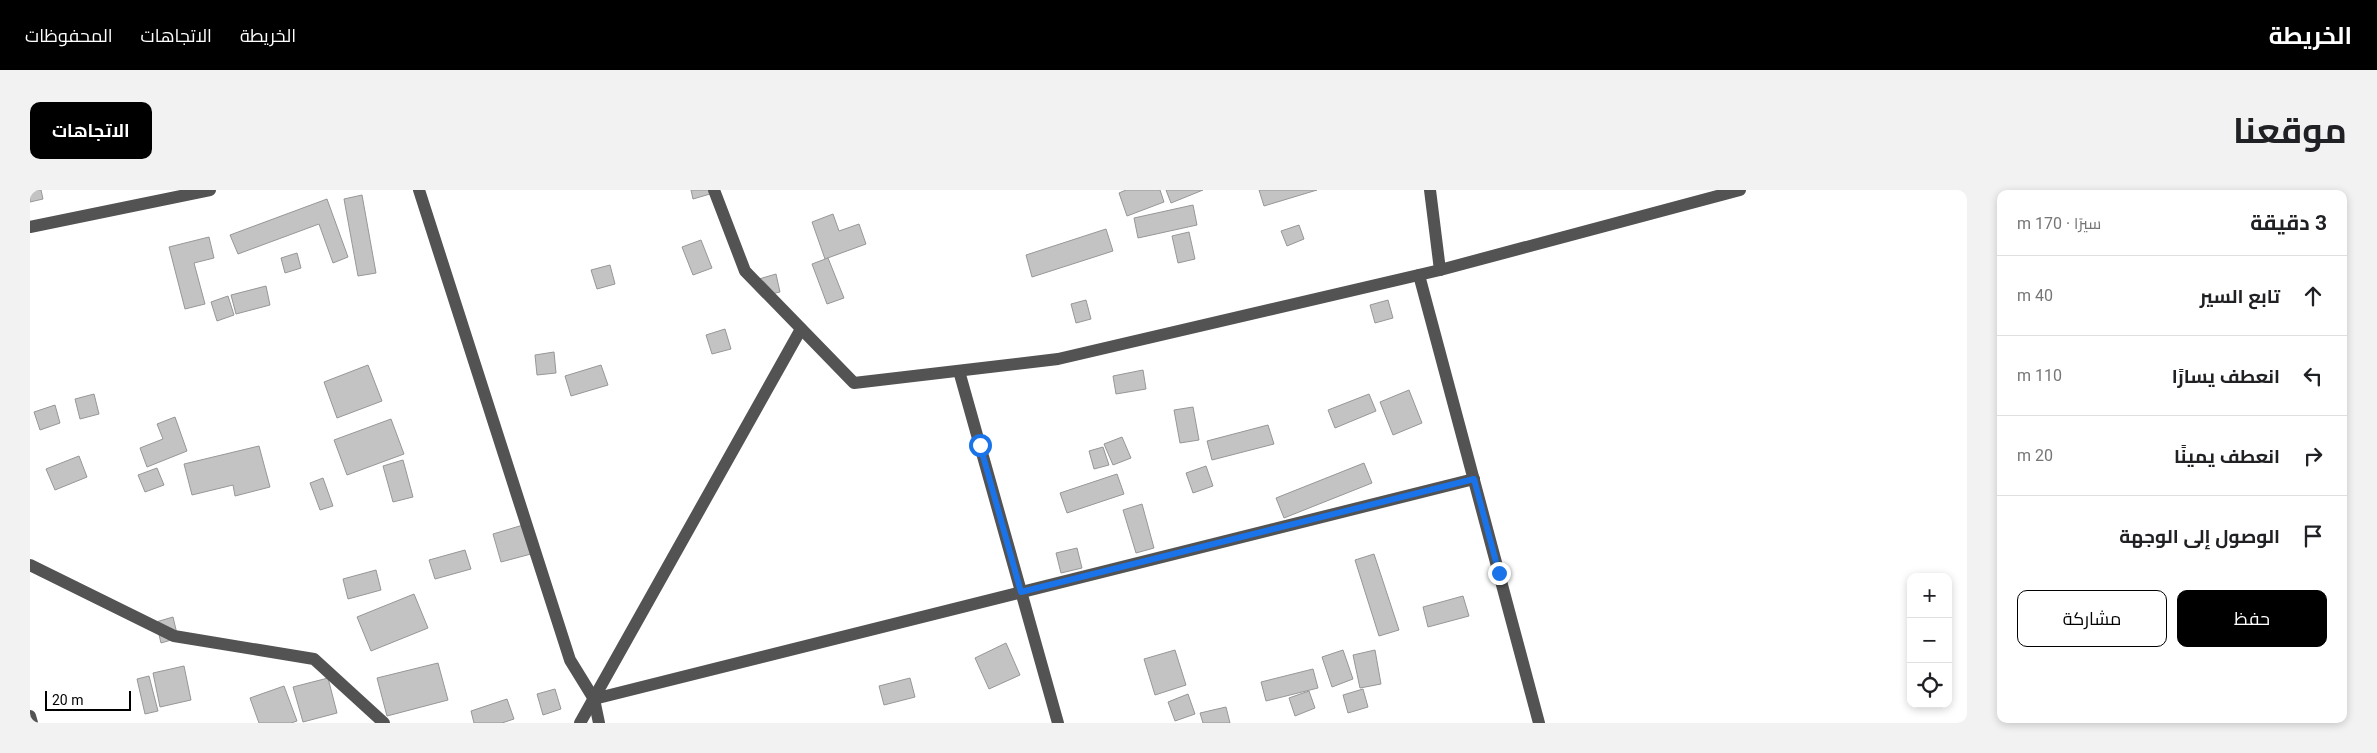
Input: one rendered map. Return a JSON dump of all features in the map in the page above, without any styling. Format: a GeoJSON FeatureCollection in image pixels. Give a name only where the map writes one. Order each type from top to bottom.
{"type":"FeatureCollection","features":[{"type":"Feature","properties":{"kind":"street"},"geometry":{"type":"LineString","coordinates":[[30,227],[210,190]]}},
{"type":"Feature","properties":{"kind":"street"},"geometry":{"type":"LineString","coordinates":[[419,190],[570,660],[594,699],[599,723]]}},
{"type":"Feature","properties":{"kind":"street"},"geometry":{"type":"LineString","coordinates":[[714,190],[745,271],[854,383],[1058,359],[1440,270],[1740,190]]}},
{"type":"Feature","properties":{"kind":"street"},"geometry":{"type":"LineString","coordinates":[[1430,190],[1440,270]]}},
{"type":"Feature","properties":{"kind":"street"},"geometry":{"type":"LineString","coordinates":[[1419,275],[1539,723]]}},
{"type":"Feature","properties":{"kind":"street"},"geometry":{"type":"LineString","coordinates":[[580,723],[800,329]]}},
{"type":"Feature","properties":{"kind":"street"},"geometry":{"type":"LineString","coordinates":[[959,371],[1058,723]]}},
{"type":"Feature","properties":{"kind":"street"},"geometry":{"type":"LineString","coordinates":[[594,699],[1474,479]]}},
{"type":"Feature","properties":{"kind":"street"},"geometry":{"type":"LineString","coordinates":[[30,564],[174,636],[314,659],[384,723]]}},
{"type":"Feature","properties":{"kind":"street"},"geometry":{"type":"LineString","coordinates":[[30,716],[32,723]]}},
{"type":"Feature","properties":{"kind":"building"},"geometry":{"type":"Polygon","coordinates":[[[30,190],[41,190],[43,199],[30,202],[30,190]]]}},
{"type":"Feature","properties":{"kind":"building"},"geometry":{"type":"Polygon","coordinates":[[[691,190],[709,190],[710,194],[693,199],[691,190]]]}},
{"type":"Feature","properties":{"kind":"building"},"geometry":{"type":"Polygon","coordinates":[[[1126,190],[1160,190],[1164,202],[1127,216],[1119,193],[1126,190]]]}},
{"type":"Feature","properties":{"kind":"building"},"geometry":{"type":"Polygon","coordinates":[[[1166,190],[1203,190],[1171,203],[1166,190]]]}},
{"type":"Feature","properties":{"kind":"building"},"geometry":{"type":"Polygon","coordinates":[[[1259,190],[1317,190],[1264,206],[1259,190]]]}},
{"type":"Feature","properties":{"kind":"building"},"geometry":{"type":"Polygon","coordinates":[[[362,195],[376,273],[358,276],[344,199],[362,195]]]}},
{"type":"Feature","properties":{"kind":"building"},"geometry":{"type":"Polygon","coordinates":[[[327,199],[348,257],[333,263],[319,224],[238,254],[230,235],[327,199]]]}},
{"type":"Feature","properties":{"kind":"building"},"geometry":{"type":"Polygon","coordinates":[[[1193,205],[1197,225],[1138,238],[1134,218],[1193,205]]]}},
{"type":"Feature","properties":{"kind":"building"},"geometry":{"type":"Polygon","coordinates":[[[833,214],[839,231],[859,224],[866,244],[825,259],[812,222],[833,214]]]}},
{"type":"Feature","properties":{"kind":"building"},"geometry":{"type":"Polygon","coordinates":[[[1299,225],[1304,239],[1287,246],[1281,231],[1299,225]]]}},
{"type":"Feature","properties":{"kind":"building"},"geometry":{"type":"Polygon","coordinates":[[[1106,229],[1113,251],[1032,277],[1026,255],[1106,229]]]}},
{"type":"Feature","properties":{"kind":"building"},"geometry":{"type":"Polygon","coordinates":[[[1189,232],[1195,259],[1178,263],[1172,236],[1189,232]]]}},
{"type":"Feature","properties":{"kind":"building"},"geometry":{"type":"Polygon","coordinates":[[[209,237],[214,258],[194,263],[205,304],[185,309],[169,247],[209,237]]]}},
{"type":"Feature","properties":{"kind":"building"},"geometry":{"type":"Polygon","coordinates":[[[701,240],[712,268],[693,275],[682,247],[701,240]]]}},
{"type":"Feature","properties":{"kind":"building"},"geometry":{"type":"Polygon","coordinates":[[[297,253],[301,268],[285,273],[281,258],[297,253]]]}},
{"type":"Feature","properties":{"kind":"building"},"geometry":{"type":"Polygon","coordinates":[[[828,258],[844,298],[827,304],[812,264],[828,258]]]}},
{"type":"Feature","properties":{"kind":"building"},"geometry":{"type":"Polygon","coordinates":[[[610,265],[615,284],[597,289],[591,270],[610,265]]]}},
{"type":"Feature","properties":{"kind":"building"},"geometry":{"type":"Polygon","coordinates":[[[776,274],[780,292],[763,296],[759,279],[776,274]]]}},
{"type":"Feature","properties":{"kind":"building"},"geometry":{"type":"Polygon","coordinates":[[[266,286],[270,305],[236,314],[231,295],[266,286]]]}},
{"type":"Feature","properties":{"kind":"building"},"geometry":{"type":"Polygon","coordinates":[[[228,296],[234,315],[217,321],[211,302],[228,296]]]}},
{"type":"Feature","properties":{"kind":"building"},"geometry":{"type":"Polygon","coordinates":[[[1086,300],[1091,319],[1076,323],[1071,304],[1086,300]]]}},
{"type":"Feature","properties":{"kind":"building"},"geometry":{"type":"Polygon","coordinates":[[[1388,300],[1393,318],[1375,323],[1370,305],[1388,300]]]}},
{"type":"Feature","properties":{"kind":"building"},"geometry":{"type":"Polygon","coordinates":[[[725,329],[731,349],[712,354],[706,335],[725,329]]]}},
{"type":"Feature","properties":{"kind":"building"},"geometry":{"type":"Polygon","coordinates":[[[554,352],[556,373],[537,375],[535,355],[554,352]]]}},
{"type":"Feature","properties":{"kind":"building"},"geometry":{"type":"Polygon","coordinates":[[[368,365],[382,401],[337,418],[324,382],[368,365]]]}},
{"type":"Feature","properties":{"kind":"building"},"geometry":{"type":"Polygon","coordinates":[[[601,365],[608,385],[571,396],[565,376],[601,365]]]}},
{"type":"Feature","properties":{"kind":"building"},"geometry":{"type":"Polygon","coordinates":[[[1143,370],[1146,389],[1116,394],[1113,376],[1143,370]]]}},
{"type":"Feature","properties":{"kind":"building"},"geometry":{"type":"Polygon","coordinates":[[[1409,390],[1422,423],[1393,435],[1380,402],[1409,390]]]}},
{"type":"Feature","properties":{"kind":"building"},"geometry":{"type":"Polygon","coordinates":[[[94,394],[99,414],[80,419],[75,399],[94,394]]]}},
{"type":"Feature","properties":{"kind":"building"},"geometry":{"type":"Polygon","coordinates":[[[1369,394],[1376,411],[1335,428],[1328,410],[1369,394]]]}},
{"type":"Feature","properties":{"kind":"building"},"geometry":{"type":"Polygon","coordinates":[[[55,405],[60,423],[40,430],[34,412],[55,405]]]}},
{"type":"Feature","properties":{"kind":"building"},"geometry":{"type":"Polygon","coordinates":[[[1193,407],[1199,440],[1180,443],[1174,410],[1193,407]]]}},
{"type":"Feature","properties":{"kind":"building"},"geometry":{"type":"Polygon","coordinates":[[[175,417],[187,451],[147,467],[140,448],[163,439],[157,424],[175,417]]]}},
{"type":"Feature","properties":{"kind":"building"},"geometry":{"type":"Polygon","coordinates":[[[391,419],[404,454],[347,475],[334,440],[391,419]]]}},
{"type":"Feature","properties":{"kind":"building"},"geometry":{"type":"Polygon","coordinates":[[[1268,425],[1274,444],[1212,460],[1207,441],[1268,425]]]}},
{"type":"Feature","properties":{"kind":"building"},"geometry":{"type":"Polygon","coordinates":[[[1122,437],[1131,458],[1113,465],[1104,444],[1122,437]]]}},
{"type":"Feature","properties":{"kind":"building"},"geometry":{"type":"Polygon","coordinates":[[[259,446],[270,487],[235,496],[233,485],[192,495],[184,464],[259,446]]]}},
{"type":"Feature","properties":{"kind":"building"},"geometry":{"type":"Polygon","coordinates":[[[1103,447],[1109,465],[1094,469],[1089,451],[1103,447]]]}},
{"type":"Feature","properties":{"kind":"building"},"geometry":{"type":"Polygon","coordinates":[[[79,456],[87,477],[55,490],[46,469],[79,456]]]}},
{"type":"Feature","properties":{"kind":"building"},"geometry":{"type":"Polygon","coordinates":[[[403,460],[413,497],[393,502],[383,466],[403,460]]]}},
{"type":"Feature","properties":{"kind":"building"},"geometry":{"type":"Polygon","coordinates":[[[1364,463],[1372,483],[1284,518],[1276,498],[1364,463]]]}},
{"type":"Feature","properties":{"kind":"building"},"geometry":{"type":"Polygon","coordinates":[[[1206,466],[1213,486],[1193,493],[1186,473],[1206,466]]]}},
{"type":"Feature","properties":{"kind":"building"},"geometry":{"type":"Polygon","coordinates":[[[157,468],[164,485],[145,492],[138,475],[157,468]]]}},
{"type":"Feature","properties":{"kind":"building"},"geometry":{"type":"Polygon","coordinates":[[[1117,474],[1124,494],[1067,513],[1060,493],[1117,474]]]}},
{"type":"Feature","properties":{"kind":"building"},"geometry":{"type":"Polygon","coordinates":[[[323,478],[333,506],[320,510],[310,483],[323,478]]]}},
{"type":"Feature","properties":{"kind":"building"},"geometry":{"type":"Polygon","coordinates":[[[1142,504],[1154,548],[1136,553],[1123,510],[1142,504]]]}},
{"type":"Feature","properties":{"kind":"building"},"geometry":{"type":"Polygon","coordinates":[[[523,525],[531,554],[501,562],[493,534],[523,525]]]}},
{"type":"Feature","properties":{"kind":"building"},"geometry":{"type":"Polygon","coordinates":[[[1077,548],[1082,568],[1061,573],[1056,553],[1077,548]]]}},
{"type":"Feature","properties":{"kind":"building"},"geometry":{"type":"Polygon","coordinates":[[[465,550],[471,569],[435,579],[429,560],[465,550]]]}},
{"type":"Feature","properties":{"kind":"building"},"geometry":{"type":"Polygon","coordinates":[[[1374,554],[1399,630],[1379,636],[1355,560],[1374,554]]]}},
{"type":"Feature","properties":{"kind":"building"},"geometry":{"type":"Polygon","coordinates":[[[376,570],[381,590],[348,599],[343,579],[376,570]]]}},
{"type":"Feature","properties":{"kind":"building"},"geometry":{"type":"Polygon","coordinates":[[[414,594],[428,628],[371,651],[357,617],[414,594]]]}},
{"type":"Feature","properties":{"kind":"building"},"geometry":{"type":"Polygon","coordinates":[[[1463,596],[1469,616],[1428,627],[1423,607],[1463,596]]]}},
{"type":"Feature","properties":{"kind":"building"},"geometry":{"type":"Polygon","coordinates":[[[173,617],[178,638],[161,643],[156,622],[173,617]]]}},
{"type":"Feature","properties":{"kind":"building"},"geometry":{"type":"Polygon","coordinates":[[[1006,643],[1020,675],[989,689],[975,658],[1006,643]]]}},
{"type":"Feature","properties":{"kind":"building"},"geometry":{"type":"Polygon","coordinates":[[[1175,650],[1186,685],[1155,695],[1144,659],[1175,650]]]}},
{"type":"Feature","properties":{"kind":"building"},"geometry":{"type":"Polygon","coordinates":[[[1343,650],[1353,679],[1332,687],[1322,657],[1343,650]]]}},
{"type":"Feature","properties":{"kind":"building"},"geometry":{"type":"Polygon","coordinates":[[[1375,650],[1381,684],[1360,688],[1353,655],[1375,650]]]}},
{"type":"Feature","properties":{"kind":"building"},"geometry":{"type":"Polygon","coordinates":[[[438,663],[448,700],[387,716],[377,678],[438,663]]]}},
{"type":"Feature","properties":{"kind":"building"},"geometry":{"type":"Polygon","coordinates":[[[184,666],[191,700],[160,707],[153,673],[184,666]]]}},
{"type":"Feature","properties":{"kind":"building"},"geometry":{"type":"Polygon","coordinates":[[[1313,669],[1318,688],[1266,701],[1261,682],[1313,669]]]}},
{"type":"Feature","properties":{"kind":"building"},"geometry":{"type":"Polygon","coordinates":[[[149,676],[158,711],[145,714],[137,679],[149,676]]]}},
{"type":"Feature","properties":{"kind":"building"},"geometry":{"type":"Polygon","coordinates":[[[328,678],[337,713],[303,722],[293,687],[328,678]]]}},
{"type":"Feature","properties":{"kind":"building"},"geometry":{"type":"Polygon","coordinates":[[[910,678],[915,697],[884,705],[879,686],[910,678]]]}},
{"type":"Feature","properties":{"kind":"building"},"geometry":{"type":"Polygon","coordinates":[[[284,686],[297,721],[291,723],[259,723],[250,698],[284,686]]]}},
{"type":"Feature","properties":{"kind":"building"},"geometry":{"type":"Polygon","coordinates":[[[555,689],[561,709],[543,715],[537,694],[555,689]]]}},
{"type":"Feature","properties":{"kind":"building"},"geometry":{"type":"Polygon","coordinates":[[[1363,689],[1368,707],[1348,713],[1343,695],[1363,689]]]}},
{"type":"Feature","properties":{"kind":"building"},"geometry":{"type":"Polygon","coordinates":[[[1309,691],[1315,708],[1295,716],[1289,698],[1309,691]]]}},
{"type":"Feature","properties":{"kind":"building"},"geometry":{"type":"Polygon","coordinates":[[[1188,694],[1195,714],[1175,721],[1168,702],[1188,694]]]}},
{"type":"Feature","properties":{"kind":"building"},"geometry":{"type":"Polygon","coordinates":[[[507,699],[514,719],[502,723],[474,723],[471,711],[507,699]]]}},
{"type":"Feature","properties":{"kind":"building"},"geometry":{"type":"Polygon","coordinates":[[[1226,707],[1230,723],[1203,723],[1200,713],[1226,707]]]}},
{"type":"Feature","properties":{"kind":"route"},"geometry":{"type":"LineString","coordinates":[[980,445],[1021,592],[1474,479],[1499,573]]}}]}
